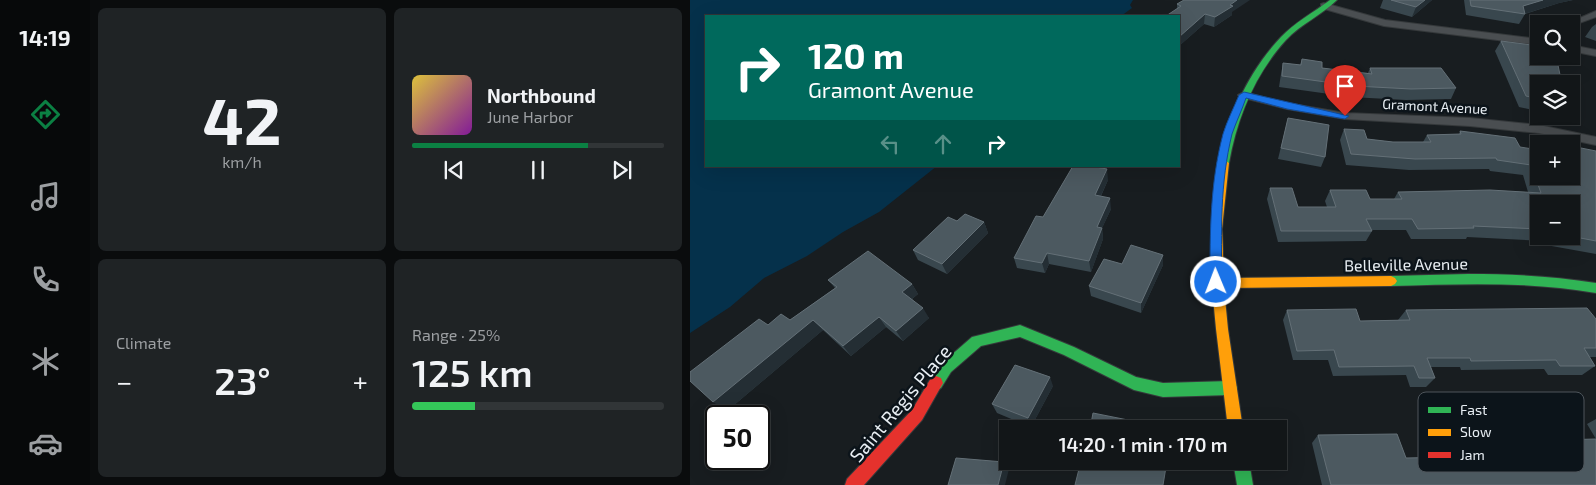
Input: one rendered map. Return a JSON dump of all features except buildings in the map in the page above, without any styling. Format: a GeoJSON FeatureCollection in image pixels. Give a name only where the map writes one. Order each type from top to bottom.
{"type":"FeatureCollection","features":[{"type":"Feature","properties":{"kind":"main road"},"geometry":{"type":"LineString","coordinates":[[1235,420],[1216,282],[1216,215],[1219,175],[1228,132],[1244,95],[1280,43],[1297,26],[1334,0]]}},
{"type":"Feature","properties":{"kind":"main road","name":"Belleville Avenue"},"geometry":{"type":"LineString","coordinates":[[1216,282],[1500,278],[1572,283],[1596,288]]}},
{"type":"Feature","properties":{"kind":"main road","name":"Saint Regis Place"},"geometry":{"type":"LineString","coordinates":[[853,485],[917,415],[946,368],[977,341],[1020,331],[1069,351],[1134,383],[1163,390],[1230,388]]}},
{"type":"Feature","properties":{"kind":"main road"},"geometry":{"type":"LineString","coordinates":[[1242,470],[1245,485]]}},
{"type":"Feature","properties":{"kind":"street"},"geometry":{"type":"LineString","coordinates":[[1324,6],[1384,24],[1530,41]]}},
{"type":"Feature","properties":{"kind":"street"},"geometry":{"type":"LineString","coordinates":[[1580,20],[1596,14]]}},
{"type":"Feature","properties":{"kind":"street"},"geometry":{"type":"LineString","coordinates":[[1580,50],[1596,53]]}},
{"type":"Feature","properties":{"kind":"street","name":"Gramont Avenue"},"geometry":{"type":"LineString","coordinates":[[1244,95],[1287,106],[1345,116],[1470,122],[1539,130],[1596,141]]}},
{"type":"Feature","properties":{"kind":"water"},"geometry":{"type":"Polygon","coordinates":[[[690,0],[1133,0],[1130,5],[1132,8],[1122,15],[705,15],[705,167],[936,167],[879,212],[843,232],[807,256],[764,278],[730,307],[690,333],[690,0]]]}},
{"type":"Feature","properties":{"kind":"traffic: fast"},"geometry":{"type":"LineString","coordinates":[[1224,163],[1229,136],[1250,84],[1284,38],[1334,0]]}},
{"type":"Feature","properties":{"kind":"traffic: fast"},"geometry":{"type":"LineString","coordinates":[[1391,281],[1520,279],[1596,288]]}},
{"type":"Feature","properties":{"kind":"traffic: fast"},"geometry":{"type":"LineString","coordinates":[[936,383],[946,368],[977,341],[1020,331],[1069,351],[1134,383],[1163,390],[1230,388]]}},
{"type":"Feature","properties":{"kind":"traffic: fast"},"geometry":{"type":"LineString","coordinates":[[1242,470],[1245,485]]}},
{"type":"Feature","properties":{"kind":"traffic: slow"},"geometry":{"type":"LineString","coordinates":[[1224,163],[1219,196],[1217,263],[1222,329],[1235,420]]}},
{"type":"Feature","properties":{"kind":"traffic: slow"},"geometry":{"type":"LineString","coordinates":[[1216,283],[1391,281]]}},
{"type":"Feature","properties":{"kind":"traffic: jam"},"geometry":{"type":"LineString","coordinates":[[853,485],[917,415],[936,383]]}},
{"type":"Feature","properties":{"kind":"route"},"geometry":{"type":"LineString","coordinates":[[1216,282],[1216,215],[1219,175],[1228,132],[1244,95],[1287,106],[1345,116]]}}]}
